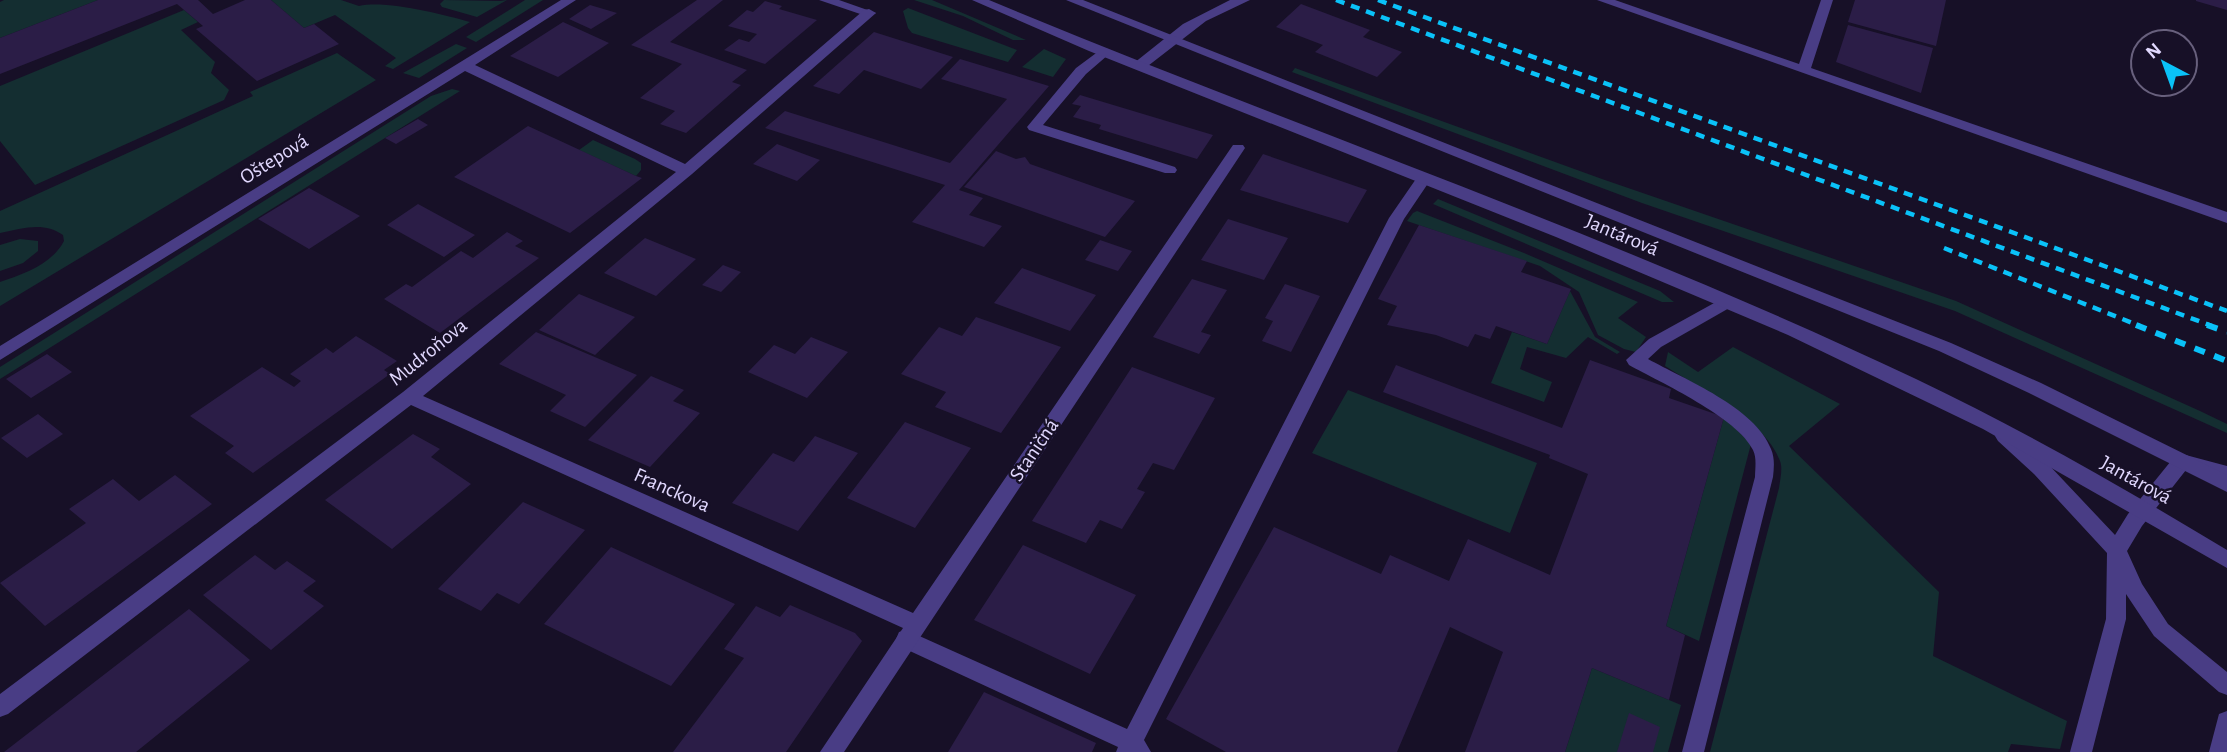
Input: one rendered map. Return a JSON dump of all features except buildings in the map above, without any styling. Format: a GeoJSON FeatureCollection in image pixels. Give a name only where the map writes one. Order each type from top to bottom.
{"type":"FeatureCollection","features":[{"type":"Feature","properties":{"kind":"street","name":"Oštepová"},"geometry":{"type":"LineString","coordinates":[[0,354],[570,0]]}},
{"type":"Feature","properties":{"kind":"street","name":"Mudroňova"},"geometry":{"type":"LineString","coordinates":[[0,708],[409,397],[687,170],[869,13],[825,0]]}},
{"type":"Feature","properties":{"kind":"street","name":"Jantárová"},"geometry":{"type":"LineString","coordinates":[[978,0],[1725,303],[1909,384],[1996,429],[2227,560]]}},
{"type":"Feature","properties":{"kind":"street","name":"Jantárová"},"geometry":{"type":"LineString","coordinates":[[1072,0],[1414,138],[1738,262],[1945,347],[2227,484]]}},
{"type":"Feature","properties":{"kind":"street"},"geometry":{"type":"LineString","coordinates":[[1139,66],[1171,40],[1229,4],[1244,0]]}},
{"type":"Feature","properties":{"kind":"street"},"geometry":{"type":"LineString","coordinates":[[1603,0],[2227,218]]}},
{"type":"Feature","properties":{"kind":"street"},"geometry":{"type":"LineString","coordinates":[[1804,70],[1827,0]]}},
{"type":"Feature","properties":{"kind":"street"},"geometry":{"type":"LineString","coordinates":[[1103,52],[1081,71],[1034,127],[1170,170]]}},
{"type":"Feature","properties":{"kind":"street"},"geometry":{"type":"LineString","coordinates":[[465,66],[687,170]]}},
{"type":"Feature","properties":{"kind":"street","name":"Staničná"},"geometry":{"type":"LineString","coordinates":[[831,752],[1238,148]]}},
{"type":"Feature","properties":{"kind":"street"},"geometry":{"type":"LineString","coordinates":[[1133,749],[1397,218],[1423,179]]}},
{"type":"Feature","properties":{"kind":"street"},"geometry":{"type":"LineString","coordinates":[[1693,752],[1764,477],[1764,458],[1761,446],[1734,418],[1635,360],[1655,343],[1725,303]]}},
{"type":"Feature","properties":{"kind":"street","name":"Franckova"},"geometry":{"type":"LineString","coordinates":[[409,397],[911,632],[1133,749]]}},
{"type":"Feature","properties":{"kind":"street"},"geometry":{"type":"LineString","coordinates":[[1996,429],[2041,469],[2117,550],[2134,589],[2161,630],[2227,685]]}},
{"type":"Feature","properties":{"kind":"street"},"geometry":{"type":"LineString","coordinates":[[2081,752],[2116,619],[2117,550],[2142,510],[2182,461],[2227,474]]}},
{"type":"Feature","properties":{"kind":"street"},"geometry":{"type":"LineString","coordinates":[[2220,752],[2227,721]]}},
{"type":"Feature","properties":{"kind":"green space"},"geometry":{"type":"Polygon","coordinates":[[[98,0],[0,38],[0,2],[98,0]]]}},
{"type":"Feature","properties":{"kind":"green space"},"geometry":{"type":"Polygon","coordinates":[[[271,0],[341,0],[359,6],[398,6],[470,22],[393,69],[385,66],[396,58],[335,15],[304,28],[271,0]]]}},
{"type":"Feature","properties":{"kind":"green space"},"geometry":{"type":"Polygon","coordinates":[[[444,0],[507,0],[477,17],[442,7],[440,4],[444,0]]]}},
{"type":"Feature","properties":{"kind":"green space"},"geometry":{"type":"Polygon","coordinates":[[[525,0],[543,0],[476,42],[466,37],[525,0]]]}},
{"type":"Feature","properties":{"kind":"green space"},"geometry":{"type":"Polygon","coordinates":[[[914,0],[932,0],[1026,40],[1013,40],[963,16],[914,0]]]}},
{"type":"Feature","properties":{"kind":"green space"},"geometry":{"type":"Polygon","coordinates":[[[908,8],[1017,50],[1008,62],[912,33],[903,11],[908,8]]]}},
{"type":"Feature","properties":{"kind":"green space"},"geometry":{"type":"Polygon","coordinates":[[[184,10],[198,22],[181,30],[215,62],[211,73],[229,90],[224,100],[35,185],[0,141],[0,86],[184,10]]]}},
{"type":"Feature","properties":{"kind":"green space"},"geometry":{"type":"Polygon","coordinates":[[[456,44],[467,48],[419,78],[403,73],[456,44]]]}},
{"type":"Feature","properties":{"kind":"green space"},"geometry":{"type":"Polygon","coordinates":[[[1044,49],[1066,59],[1053,77],[1022,67],[1044,49]]]}},
{"type":"Feature","properties":{"kind":"green space"},"geometry":{"type":"Polygon","coordinates":[[[337,53],[376,80],[0,306],[0,282],[28,272],[45,262],[64,241],[63,235],[40,227],[0,233],[0,211],[253,96],[250,92],[337,53]]]}},
{"type":"Feature","properties":{"kind":"green space"},"geometry":{"type":"Polygon","coordinates":[[[1295,68],[1602,179],[1956,301],[2227,424],[2227,433],[1955,311],[1642,203],[1292,72],[1295,68]]]}},
{"type":"Feature","properties":{"kind":"green space"},"geometry":{"type":"Polygon","coordinates":[[[452,89],[460,91],[0,379],[0,367],[431,96],[452,89]]]}},
{"type":"Feature","properties":{"kind":"green space"},"geometry":{"type":"Polygon","coordinates":[[[593,140],[635,159],[641,163],[641,170],[636,176],[579,150],[593,140]]]}},
{"type":"Feature","properties":{"kind":"green space"},"geometry":{"type":"Polygon","coordinates":[[[1438,199],[1660,291],[1674,302],[1662,302],[1433,204],[1438,199]]]}},
{"type":"Feature","properties":{"kind":"green space"},"geometry":{"type":"Polygon","coordinates":[[[1417,211],[1638,302],[1618,318],[1646,337],[1636,352],[1624,349],[1598,335],[1579,292],[1540,266],[1407,221],[1417,211]]]}},
{"type":"Feature","properties":{"kind":"green space"},"geometry":{"type":"Polygon","coordinates":[[[20,239],[38,241],[38,251],[23,263],[0,271],[0,245],[20,239]]]}},
{"type":"Feature","properties":{"kind":"green space"},"geometry":{"type":"Polygon","coordinates":[[[1570,291],[1595,337],[1620,352],[1617,354],[1588,337],[1566,358],[1527,347],[1520,369],[1552,382],[1544,402],[1491,383],[1512,332],[1547,344],[1570,291]]]}},
{"type":"Feature","properties":{"kind":"green space"},"geometry":{"type":"Polygon","coordinates":[[[1733,347],[1840,404],[1789,446],[1939,592],[1933,656],[2067,721],[2060,749],[2011,744],[2008,752],[1710,752],[1779,488],[1781,467],[1772,446],[1761,432],[1713,395],[1665,366],[1668,352],[1698,372],[1733,347]]]}},
{"type":"Feature","properties":{"kind":"green space"},"geometry":{"type":"Polygon","coordinates":[[[1348,390],[1537,463],[1510,533],[1312,453],[1348,390]]]}},
{"type":"Feature","properties":{"kind":"green space"},"geometry":{"type":"Polygon","coordinates":[[[1724,417],[1751,444],[1699,641],[1666,626],[1724,417]]]}},
{"type":"Feature","properties":{"kind":"green space"},"geometry":{"type":"Polygon","coordinates":[[[1592,668],[1681,705],[1668,752],[1565,752],[1592,668]]]}},
{"type":"Feature","properties":{"kind":"railway"},"geometry":{"type":"LineString","coordinates":[[1336,0],[2212,326]]}},
{"type":"Feature","properties":{"kind":"railway"},"geometry":{"type":"LineString","coordinates":[[1378,0],[2227,311]]}},
{"type":"Feature","properties":{"kind":"railway"},"geometry":{"type":"LineString","coordinates":[[1944,248],[2140,326]]}},
{"type":"Feature","properties":{"kind":"railway"},"geometry":{"type":"LineString","coordinates":[[2136,325],[2227,361]]}},
{"type":"Feature","properties":{"kind":"railway"},"geometry":{"type":"LineString","coordinates":[[2207,325],[2227,332]]}}]}
